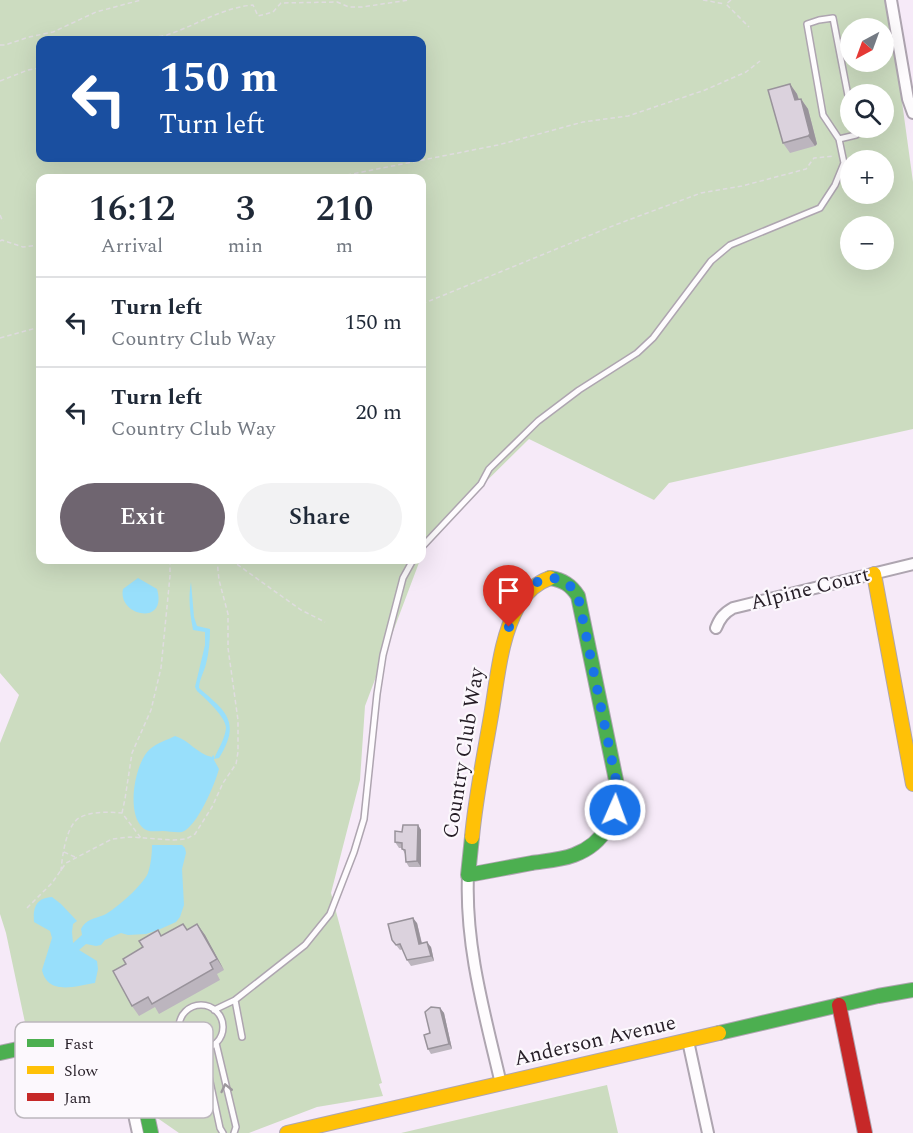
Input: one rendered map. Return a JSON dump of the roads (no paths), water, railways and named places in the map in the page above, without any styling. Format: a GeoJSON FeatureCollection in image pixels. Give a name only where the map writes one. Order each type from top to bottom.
{"type":"FeatureCollection","features":[{"type":"Feature","properties":{"kind":"street"},"geometry":{"type":"LineString","coordinates":[[891,0],[908,99],[913,113]]}},
{"type":"Feature","properties":{"kind":"street","name":"Alpine Court"},"geometry":{"type":"LineString","coordinates":[[716,628],[719,620],[733,608],[913,564]]}},
{"type":"Feature","properties":{"kind":"street"},"geometry":{"type":"LineString","coordinates":[[874,574],[913,784]]}},
{"type":"Feature","properties":{"kind":"street","name":"Country Club Way"},"geometry":{"type":"LineString","coordinates":[[468,875],[572,856],[594,843],[607,828],[615,810],[618,798],[617,785],[578,596],[570,585],[558,579],[550,578],[534,585],[528,591],[510,623],[504,643],[485,744],[470,847],[468,875],[468,916],[472,953],[501,1084]]}},
{"type":"Feature","properties":{"kind":"street","name":"Anderson Avenue"},"geometry":{"type":"LineString","coordinates":[[287,1133],[878,996],[913,990]]}},
{"type":"Feature","properties":{"kind":"street"},"geometry":{"type":"LineString","coordinates":[[839,1005],[865,1133]]}},
{"type":"Feature","properties":{"kind":"street"},"geometry":{"type":"LineString","coordinates":[[688,1041],[708,1133]]}},
{"type":"Feature","properties":{"kind":"street"},"geometry":{"type":"LineString","coordinates":[[0,1053],[15,1050]]}},
{"type":"Feature","properties":{"kind":"street"},"geometry":{"type":"LineString","coordinates":[[135,1118],[138,1133]]}},
{"type":"Feature","properties":{"kind":"street"},"geometry":{"type":"LineString","coordinates":[[148,1118],[152,1133]]}},
{"type":"Feature","properties":{"kind":"lane"},"geometry":{"type":"LineString","coordinates":[[426,544],[482,484],[489,469],[538,421],[579,390],[637,353],[653,338],[711,261],[730,245],[820,208],[844,163],[839,139],[823,115],[807,24],[833,18],[846,84]]}},
{"type":"Feature","properties":{"kind":"lane"},"geometry":{"type":"LineString","coordinates":[[839,139],[843,138]]}},
{"type":"Feature","properties":{"kind":"lane"},"geometry":{"type":"LineString","coordinates":[[214,1010],[236,1000],[304,945],[330,914],[364,819],[383,655],[403,578],[411,564]]}},
{"type":"Feature","properties":{"kind":"lane"},"geometry":{"type":"LineString","coordinates":[[236,1000],[242,1037]]}},
{"type":"Feature","properties":{"kind":"lane"},"geometry":{"type":"LineString","coordinates":[[180,1022],[182,1015],[194,1006],[208,1006],[214,1010],[219,1016],[223,1030],[213,1045]]}},
{"type":"Feature","properties":{"kind":"lane"},"geometry":{"type":"LineString","coordinates":[[216,1043],[236,1127],[234,1133]]}},
{"type":"Feature","properties":{"kind":"lane"},"geometry":{"type":"LineString","coordinates":[[213,1095],[223,1133]]}},
{"type":"Feature","properties":{"kind":"water"},"geometry":{"type":"Polygon","coordinates":[[[138,578],[157,589],[158,601],[155,609],[149,613],[134,611],[127,606],[123,598],[123,589],[138,578]]]}},
{"type":"Feature","properties":{"kind":"water"},"geometry":{"type":"Polygon","coordinates":[[[191,582],[197,626],[210,629],[208,655],[199,688],[223,711],[230,726],[226,746],[219,758],[214,759],[226,728],[219,713],[195,687],[205,645],[205,632],[193,630],[190,606],[191,582]]]}},
{"type":"Feature","properties":{"kind":"water"},"geometry":{"type":"Polygon","coordinates":[[[175,736],[202,753],[212,757],[213,755],[219,769],[205,804],[188,828],[182,832],[149,831],[144,829],[137,820],[134,810],[134,787],[137,775],[150,749],[175,736]]]}},
{"type":"Feature","properties":{"kind":"water"},"geometry":{"type":"Polygon","coordinates":[[[152,845],[182,845],[185,848],[182,869],[184,905],[180,917],[176,922],[146,934],[121,933],[105,940],[101,945],[86,944],[79,950],[97,961],[95,983],[63,987],[50,983],[42,970],[52,938],[50,931],[34,922],[36,905],[52,897],[61,904],[77,921],[73,924],[73,943],[82,935],[81,929],[85,923],[109,912],[141,884],[149,870],[152,845]]]}}]}
